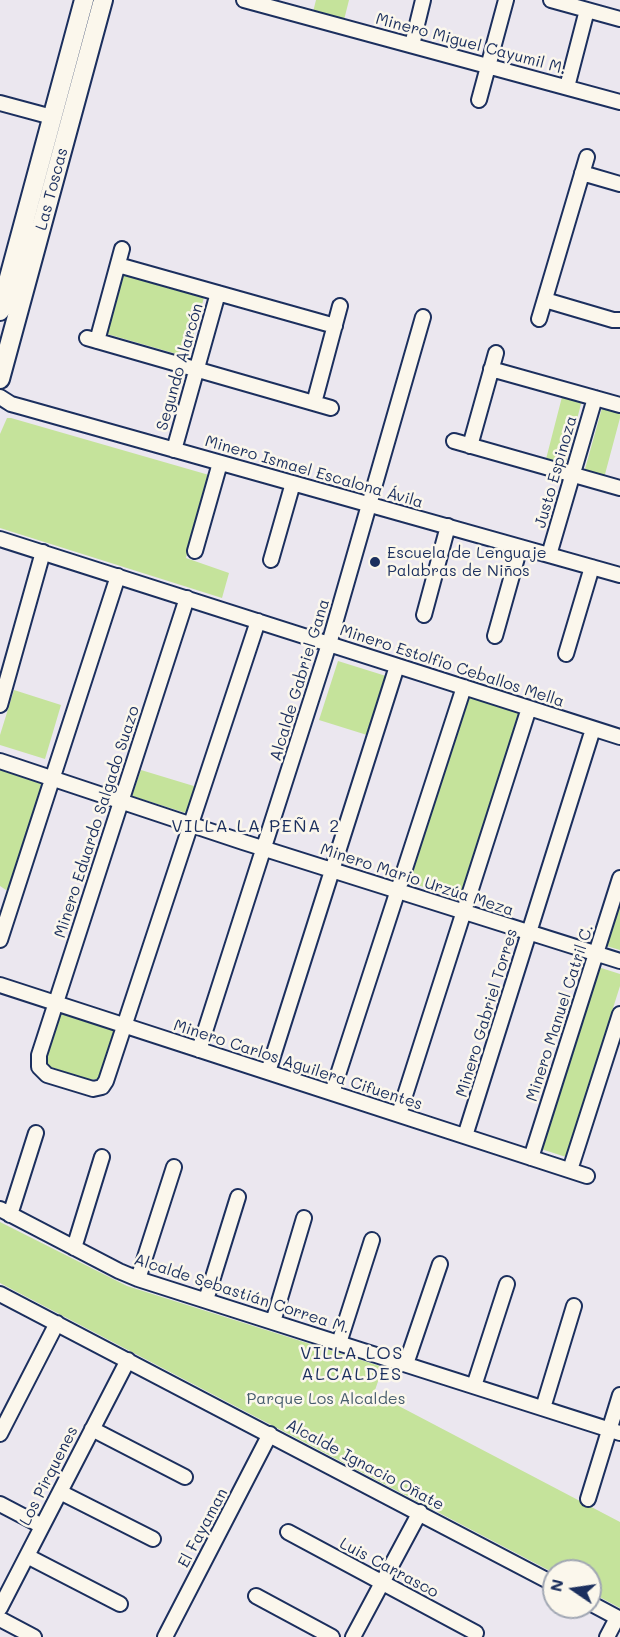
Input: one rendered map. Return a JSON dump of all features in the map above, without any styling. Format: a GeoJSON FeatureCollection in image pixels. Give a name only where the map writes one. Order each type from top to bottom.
{"type":"FeatureCollection","features":[{"type":"Feature","properties":{"kind":"street","name":"Las Toscas"},"geometry":{"type":"LineString","coordinates":[[0,311],[84,0]]}},
{"type":"Feature","properties":{"kind":"street","name":"Las Toscas"},"geometry":{"type":"LineString","coordinates":[[0,379],[103,0]]}},
{"type":"Feature","properties":{"kind":"street","name":"Minero Miguel Cayumil M."},"geometry":{"type":"LineString","coordinates":[[244,0],[620,102]]}},
{"type":"Feature","properties":{"kind":"street"},"geometry":{"type":"LineString","coordinates":[[296,14],[300,0]]}},
{"type":"Feature","properties":{"kind":"street"},"geometry":{"type":"LineString","coordinates":[[412,45],[423,0]]}},
{"type":"Feature","properties":{"kind":"street"},"geometry":{"type":"LineString","coordinates":[[479,100],[506,0]]}},
{"type":"Feature","properties":{"kind":"street"},"geometry":{"type":"LineString","coordinates":[[551,0],[620,19]]}},
{"type":"Feature","properties":{"kind":"street"},"geometry":{"type":"LineString","coordinates":[[567,87],[587,10]]}},
{"type":"Feature","properties":{"kind":"street"},"geometry":{"type":"LineString","coordinates":[[0,103],[52,117]]}},
{"type":"Feature","properties":{"kind":"street"},"geometry":{"type":"LineString","coordinates":[[539,319],[586,157]]}},
{"type":"Feature","properties":{"kind":"street"},"geometry":{"type":"LineString","coordinates":[[582,173],[620,184]]}},
{"type":"Feature","properties":{"kind":"street"},"geometry":{"type":"LineString","coordinates":[[122,249],[92,340],[331,408]]}},
{"type":"Feature","properties":{"kind":"street"},"geometry":{"type":"LineString","coordinates":[[117,264],[335,326]]}},
{"type":"Feature","properties":{"kind":"street","name":"Segundo Alarcón"},"geometry":{"type":"LineString","coordinates":[[174,450],[218,293]]}},
{"type":"Feature","properties":{"kind":"street"},"geometry":{"type":"LineString","coordinates":[[545,300],[613,320],[620,320]]}},
{"type":"Feature","properties":{"kind":"street"},"geometry":{"type":"LineString","coordinates":[[314,403],[340,306]]}},
{"type":"Feature","properties":{"kind":"street","name":"Alcalde Gabriel Gana"},"geometry":{"type":"LineString","coordinates":[[199,1050],[329,644],[423,317]]}},
{"type":"Feature","properties":{"kind":"street"},"geometry":{"type":"LineString","coordinates":[[470,446],[496,353]]}},
{"type":"Feature","properties":{"kind":"street"},"geometry":{"type":"LineString","coordinates":[[491,369],[620,405]]}},
{"type":"Feature","properties":{"kind":"street","name":"Minero Ismael Escalona Ávila"},"geometry":{"type":"LineString","coordinates":[[0,397],[11,404],[620,575]]}},
{"type":"Feature","properties":{"kind":"street","name":"Justo Espinoza"},"geometry":{"type":"LineString","coordinates":[[549,555],[595,398]]}},
{"type":"Feature","properties":{"kind":"street"},"geometry":{"type":"LineString","coordinates":[[454,441],[620,488]]}},
{"type":"Feature","properties":{"kind":"street"},"geometry":{"type":"LineString","coordinates":[[195,551],[220,463]]}},
{"type":"Feature","properties":{"kind":"street"},"geometry":{"type":"LineString","coordinates":[[271,560],[293,483]]}},
{"type":"Feature","properties":{"kind":"street"},"geometry":{"type":"LineString","coordinates":[[423,615],[448,526]]}},
{"type":"Feature","properties":{"kind":"street","name":"Minero Estolfio Ceballos Mella"},"geometry":{"type":"LineString","coordinates":[[0,539],[620,737]]}},
{"type":"Feature","properties":{"kind":"street"},"geometry":{"type":"LineString","coordinates":[[495,636],[520,547]]}},
{"type":"Feature","properties":{"kind":"street"},"geometry":{"type":"LineString","coordinates":[[0,705],[43,552]]}},
{"type":"Feature","properties":{"kind":"street"},"geometry":{"type":"LineString","coordinates":[[566,654],[592,567]]}},
{"type":"Feature","properties":{"kind":"street"},"geometry":{"type":"LineString","coordinates":[[0,940],[6,899],[54,777],[118,576]]}},
{"type":"Feature","properties":{"kind":"street","name":"Minero Eduardo Salgado Suazo"},"geometry":{"type":"LineString","coordinates":[[125,1025],[106,1081],[99,1089],[47,1075],[39,1067],[39,1056],[187,598]]}},
{"type":"Feature","properties":{"kind":"street"},"geometry":{"type":"LineString","coordinates":[[125,1025],[258,621]]}},
{"type":"Feature","properties":{"kind":"street"},"geometry":{"type":"LineString","coordinates":[[268,1072],[397,666]]}},
{"type":"Feature","properties":{"kind":"street"},"geometry":{"type":"LineString","coordinates":[[332,1093],[464,687]]}},
{"type":"Feature","properties":{"kind":"street"},"geometry":{"type":"LineString","coordinates":[[399,1114],[529,708]]}},
{"type":"Feature","properties":{"kind":"street","name":"Minero Gabriel Torres"},"geometry":{"type":"LineString","coordinates":[[465,1136],[593,729]]}},
{"type":"Feature","properties":{"kind":"street","name":"Minero Mario Urzúa Meza"},"geometry":{"type":"LineString","coordinates":[[0,761],[54,777],[264,849],[620,962]]}},
{"type":"Feature","properties":{"kind":"street","name":"Minero Manuel Catril C."},"geometry":{"type":"LineString","coordinates":[[531,1158],[620,878]]}},
{"type":"Feature","properties":{"kind":"street","name":"Minero Carlos Aguilera Cifuentes"},"geometry":{"type":"LineString","coordinates":[[0,985],[587,1176]]}},
{"type":"Feature","properties":{"kind":"street"},"geometry":{"type":"LineString","coordinates":[[570,1170],[620,1014]]}},
{"type":"Feature","properties":{"kind":"street"},"geometry":{"type":"LineString","coordinates":[[5,1212],[36,1133]]}},
{"type":"Feature","properties":{"kind":"street"},"geometry":{"type":"LineString","coordinates":[[74,1248],[102,1157]]}},
{"type":"Feature","properties":{"kind":"street"},"geometry":{"type":"LineString","coordinates":[[138,1279],[174,1167]]}},
{"type":"Feature","properties":{"kind":"street"},"geometry":{"type":"LineString","coordinates":[[206,1300],[238,1197]]}},
{"type":"Feature","properties":{"kind":"street","name":"Alcalde Sebastián Correa M."},"geometry":{"type":"LineString","coordinates":[[5,1212],[138,1279],[615,1431]]}},
{"type":"Feature","properties":{"kind":"street"},"geometry":{"type":"LineString","coordinates":[[273,1322],[304,1218]]}},
{"type":"Feature","properties":{"kind":"street"},"geometry":{"type":"LineString","coordinates":[[339,1343],[372,1240]]}},
{"type":"Feature","properties":{"kind":"street"},"geometry":{"type":"LineString","coordinates":[[406,1364],[440,1264]]}},
{"type":"Feature","properties":{"kind":"street"},"geometry":{"type":"LineString","coordinates":[[474,1386],[507,1284]]}},
{"type":"Feature","properties":{"kind":"street","name":"Alcalde Ignacio Oñate"},"geometry":{"type":"LineString","coordinates":[[0,1294],[542,1578]]}},
{"type":"Feature","properties":{"kind":"street"},"geometry":{"type":"LineString","coordinates":[[543,1408],[574,1306]]}},
{"type":"Feature","properties":{"kind":"street"},"geometry":{"type":"LineString","coordinates":[[0,1434],[57,1323]]}},
{"type":"Feature","properties":{"kind":"street","name":"Los Pirquenes"},"geometry":{"type":"LineString","coordinates":[[0,1608],[128,1360]]}},
{"type":"Feature","properties":{"kind":"street"},"geometry":{"type":"LineString","coordinates":[[588,1499],[615,1431],[620,1395]]}},
{"type":"Feature","properties":{"kind":"street"},"geometry":{"type":"LineString","coordinates":[[92,1429],[185,1477]]}},
{"type":"Feature","properties":{"kind":"street","name":"El Fayaman"},"geometry":{"type":"LineString","coordinates":[[165,1637],[270,1434]]}},
{"type":"Feature","properties":{"kind":"street"},"geometry":{"type":"LineString","coordinates":[[60,1492],[153,1539]]}},
{"type":"Feature","properties":{"kind":"street"},"geometry":{"type":"LineString","coordinates":[[0,1504],[42,1526]]}},
{"type":"Feature","properties":{"kind":"street"},"geometry":{"type":"LineString","coordinates":[[352,1637],[420,1512]]}},
{"type":"Feature","properties":{"kind":"street","name":"Luis Carrasco"},"geometry":{"type":"LineString","coordinates":[[288,1532],[476,1633]]}},
{"type":"Feature","properties":{"kind":"street"},"geometry":{"type":"LineString","coordinates":[[27,1556],[120,1604]]}},
{"type":"Feature","properties":{"kind":"street"},"geometry":{"type":"LineString","coordinates":[[256,1596],[332,1637]]}},
{"type":"Feature","properties":{"kind":"street"},"geometry":{"type":"LineString","coordinates":[[602,1610],[619,1619],[607,1637]]}},
{"type":"Feature","properties":{"kind":"street"},"geometry":{"type":"LineString","coordinates":[[0,1619],[34,1637]]}},
{"type":"Feature","properties":{"kind":"green space"},"geometry":{"type":"Polygon","coordinates":[[[316,0],[349,0],[343,24],[312,16],[316,0]]]}},
{"type":"Feature","properties":{"kind":"green space"},"geometry":{"type":"Polygon","coordinates":[[[124,272],[205,294],[187,357],[107,334],[124,272]]]}},
{"type":"Feature","properties":{"kind":"green space"},"geometry":{"type":"Polygon","coordinates":[[[563,393],[582,400],[565,466],[545,463],[563,393]]]}},
{"type":"Feature","properties":{"kind":"green space"},"geometry":{"type":"Polygon","coordinates":[[[607,406],[620,410],[620,418],[604,478],[586,473],[585,469],[602,408],[607,406]]]}},
{"type":"Feature","properties":{"kind":"green space"},"geometry":{"type":"Polygon","coordinates":[[[7,418],[209,475],[186,558],[229,573],[222,598],[0,528],[0,434],[7,418]]]}},
{"type":"Feature","properties":{"kind":"green space"},"geometry":{"type":"Polygon","coordinates":[[[338,661],[386,676],[367,735],[319,720],[338,661]]]}},
{"type":"Feature","properties":{"kind":"green space"},"geometry":{"type":"Polygon","coordinates":[[[14,690],[61,705],[45,759],[0,745],[0,735],[14,690]]]}},
{"type":"Feature","properties":{"kind":"green space"},"geometry":{"type":"Polygon","coordinates":[[[465,696],[521,713],[461,899],[405,881],[465,696]]]}},
{"type":"Feature","properties":{"kind":"green space"},"geometry":{"type":"Polygon","coordinates":[[[0,766],[44,781],[45,787],[12,888],[6,890],[0,886],[0,766]]]}},
{"type":"Feature","properties":{"kind":"green space"},"geometry":{"type":"Polygon","coordinates":[[[141,770],[197,787],[189,814],[132,796],[141,770]]]}},
{"type":"Feature","properties":{"kind":"green space"},"geometry":{"type":"Polygon","coordinates":[[[620,891],[620,950],[603,945],[620,891]]]}},
{"type":"Feature","properties":{"kind":"green space"},"geometry":{"type":"Polygon","coordinates":[[[595,966],[620,974],[620,986],[566,1157],[538,1148],[595,966]]]}},
{"type":"Feature","properties":{"kind":"green space"},"geometry":{"type":"Polygon","coordinates":[[[63,1014],[109,1026],[114,1030],[102,1075],[97,1079],[89,1080],[45,1065],[43,1057],[57,1016],[63,1014]]]}},
{"type":"Feature","properties":{"kind":"green space","name":"Parque Los Alcaldes"},"geometry":{"type":"Polygon","coordinates":[[[0,1222],[127,1286],[383,1367],[374,1393],[620,1522],[620,1608],[602,1598],[602,1559],[542,1559],[542,1567],[0,1283],[0,1222]]]}},
{"type":"Feature","properties":{"kind":"place","name":"Escuela de Lenguaje Palabras de Niños"},"geometry":{"type":"Point","coordinates":[375,562]}},
{"type":"Feature","properties":{"kind":"district","name":"VILLA LA PEÑA 2"},"geometry":{"type":"Point","coordinates":[256,826]}},
{"type":"Feature","properties":{"kind":"district","name":"VILLA LOS ALCALDES"},"geometry":{"type":"Point","coordinates":[352,1363]}}]}
